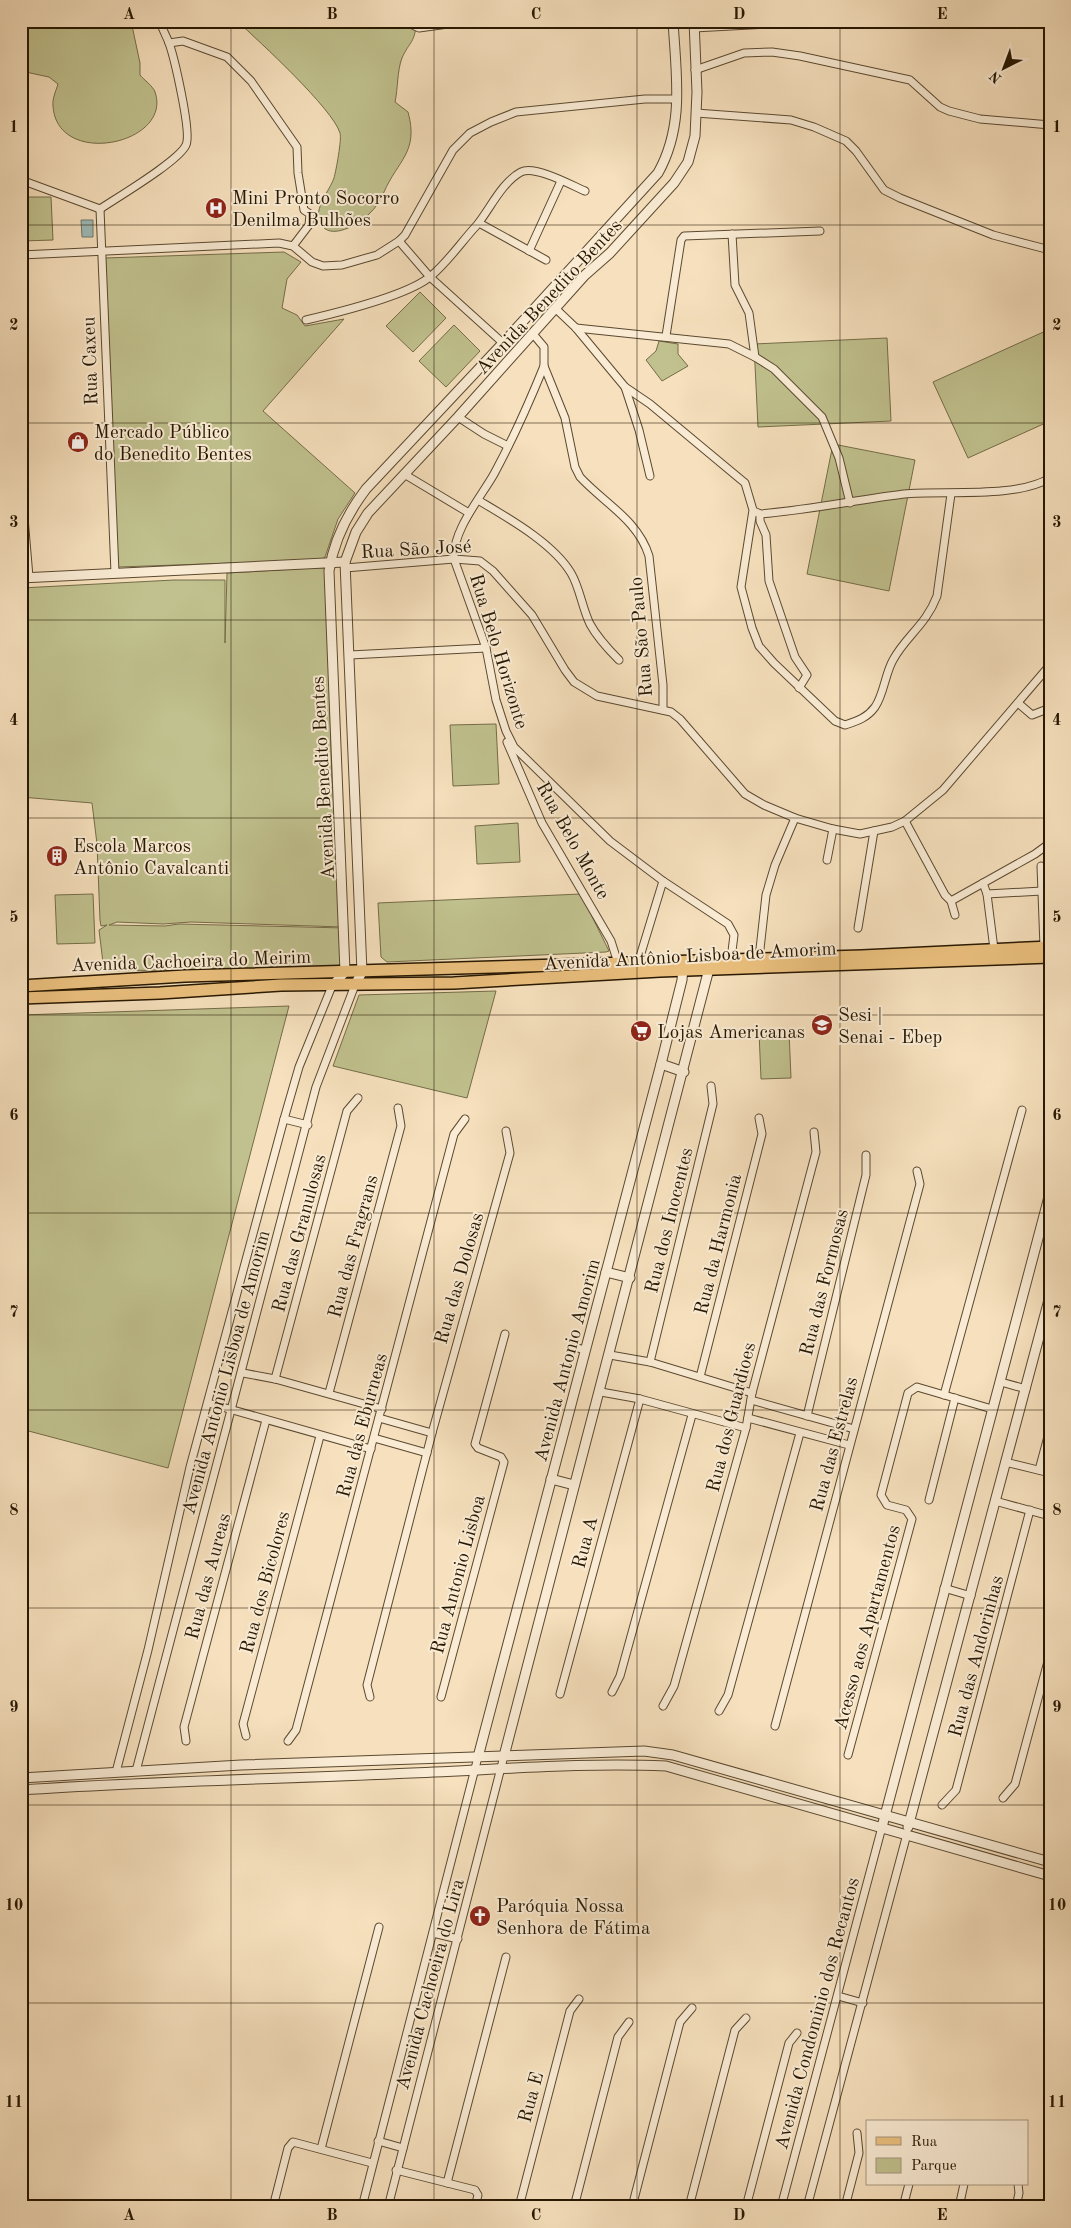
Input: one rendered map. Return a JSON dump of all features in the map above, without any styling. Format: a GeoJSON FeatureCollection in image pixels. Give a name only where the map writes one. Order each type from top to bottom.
{"type":"FeatureCollection","features":[{"type":"Feature","properties":{"kind":"main road","name":"Avenida Antônio Lisboa de Amorim"},"geometry":{"type":"LineString","coordinates":[[710,965],[731,959],[862,956],[994,948],[1048,951]]}},
{"type":"Feature","properties":{"kind":"main road","name":"Avenida Antônio Lisboa de Amorim"},"geometry":{"type":"LineString","coordinates":[[332,986],[454,983],[683,966],[1048,951]]}},
{"type":"Feature","properties":{"kind":"main road","name":"Avenida Antônio Lisboa de Amorim"},"geometry":{"type":"LineString","coordinates":[[362,972],[618,963],[683,966]]}},
{"type":"Feature","properties":{"kind":"main road","name":"Avenida Cachoeira do Meirim"},"geometry":{"type":"LineString","coordinates":[[21,986],[185,976],[362,972]]}},
{"type":"Feature","properties":{"kind":"main road","name":"Avenida Cachoeira do Meirim"},"geometry":{"type":"LineString","coordinates":[[21,998],[160,993],[281,985],[332,986]]}},
{"type":"Feature","properties":{"kind":"street"},"geometry":{"type":"LineString","coordinates":[[21,180],[100,209],[159,170],[185,147],[188,142],[185,114],[169,43],[160,21]]}},
{"type":"Feature","properties":{"kind":"street"},"geometry":{"type":"LineString","coordinates":[[404,21],[419,28],[470,21]]}},
{"type":"Feature","properties":{"kind":"street","name":"Avenida Benedito Bentes"},"geometry":{"type":"LineString","coordinates":[[345,972],[329,586],[330,563],[340,530],[358,500],[658,173],[672,143],[677,99],[673,21]]}},
{"type":"Feature","properties":{"kind":"street"},"geometry":{"type":"LineString","coordinates":[[694,25],[826,21]]}},
{"type":"Feature","properties":{"kind":"street","name":"Avenida Benedito Bentes"},"geometry":{"type":"LineString","coordinates":[[362,972],[345,565],[356,532],[368,513],[458,417],[585,274],[610,253],[674,183],[688,162],[695,136],[694,25]]}},
{"type":"Feature","properties":{"kind":"street"},"geometry":{"type":"LineString","coordinates":[[169,43],[183,41],[227,57],[250,81],[297,147],[298,173],[304,210],[310,214],[309,225],[293,246]]}},
{"type":"Feature","properties":{"kind":"street"},"geometry":{"type":"LineString","coordinates":[[695,70],[744,53],[772,52],[800,56],[910,80],[940,107],[949,111],[980,119],[1050,126]]}},
{"type":"Feature","properties":{"kind":"street"},"geometry":{"type":"LineString","coordinates":[[21,255],[279,243],[293,246],[312,262],[322,266],[357,262],[377,255],[399,242],[453,150],[470,133],[491,122],[516,112],[645,99],[677,99]]}},
{"type":"Feature","properties":{"kind":"street"},"geometry":{"type":"LineString","coordinates":[[696,113],[791,120],[814,127],[846,141],[856,151],[884,190],[993,235],[1050,250]]}},
{"type":"Feature","properties":{"kind":"street"},"geometry":{"type":"LineString","coordinates":[[306,320],[347,310],[404,290],[430,277],[478,223],[508,184],[521,172],[532,171],[585,192]]}},
{"type":"Feature","properties":{"kind":"street"},"geometry":{"type":"LineString","coordinates":[[529,251],[561,181]]}},
{"type":"Feature","properties":{"kind":"street","name":"Rua Caxeu"},"geometry":{"type":"LineString","coordinates":[[100,209],[115,573]]}},
{"type":"Feature","properties":{"kind":"street"},"geometry":{"type":"LineString","coordinates":[[478,223],[546,260]]}},
{"type":"Feature","properties":{"kind":"street"},"geometry":{"type":"LineString","coordinates":[[666,336],[683,238],[686,235],[820,231]]}},
{"type":"Feature","properties":{"kind":"street"},"geometry":{"type":"LineString","coordinates":[[732,234],[735,285],[748,313],[755,357]]}},
{"type":"Feature","properties":{"kind":"street"},"geometry":{"type":"LineString","coordinates":[[399,242],[430,277],[503,344]]}},
{"type":"Feature","properties":{"kind":"street"},"geometry":{"type":"LineString","coordinates":[[574,264],[585,274]]}},
{"type":"Feature","properties":{"kind":"street"},"geometry":{"type":"LineString","coordinates":[[555,308],[576,328],[625,387],[650,404],[706,453],[739,476],[748,490],[752,510],[748,549],[741,587],[744,606],[759,646],[799,688],[835,721],[845,725],[868,715],[876,706],[894,658],[924,622],[932,608],[937,596],[952,494]]}},
{"type":"Feature","properties":{"kind":"street"},"geometry":{"type":"LineString","coordinates":[[576,328],[729,344],[774,369],[822,417],[839,458],[850,504]]}},
{"type":"Feature","properties":{"kind":"street"},"geometry":{"type":"LineString","coordinates":[[533,334],[544,347],[544,366]]}},
{"type":"Feature","properties":{"kind":"street","name":"Rua Belo Horizonte"},"geometry":{"type":"LineString","coordinates":[[544,366],[508,446],[469,514],[454,551],[454,559],[486,648],[496,700],[506,732],[514,747],[610,841],[663,881],[732,928],[734,935],[731,959]]}},
{"type":"Feature","properties":{"kind":"street","name":"Rua São Paulo"},"geometry":{"type":"LineString","coordinates":[[544,366],[565,418],[575,467],[580,476],[633,526],[646,546],[649,556],[662,677],[663,710],[671,712],[680,719],[745,794],[764,805],[795,818],[834,829],[860,834],[892,827],[905,821],[959,773],[1018,703],[1028,688],[1050,665]]}},
{"type":"Feature","properties":{"kind":"street"},"geometry":{"type":"LineString","coordinates":[[625,387],[639,430],[650,476]]}},
{"type":"Feature","properties":{"kind":"street"},"geometry":{"type":"LineString","coordinates":[[458,417],[484,434],[508,446]]}},
{"type":"Feature","properties":{"kind":"street","name":"Rua São José"},"geometry":{"type":"LineString","coordinates":[[404,474],[469,514]]}},
{"type":"Feature","properties":{"kind":"street"},"geometry":{"type":"LineString","coordinates":[[752,510],[760,514],[850,504],[904,494],[952,494],[1040,484],[1050,478]]}},
{"type":"Feature","properties":{"kind":"street"},"geometry":{"type":"LineString","coordinates":[[21,494],[25,577],[330,563],[345,565]]}},
{"type":"Feature","properties":{"kind":"street"},"geometry":{"type":"LineString","coordinates":[[478,500],[510,520],[555,554],[572,574],[589,623],[602,642],[619,660]]}},
{"type":"Feature","properties":{"kind":"street"},"geometry":{"type":"LineString","coordinates":[[760,514],[760,521],[766,535],[769,581],[795,656],[807,675],[799,688]]}},
{"type":"Feature","properties":{"kind":"street","name":"Rua São José"},"geometry":{"type":"LineString","coordinates":[[345,565],[454,559],[480,561],[493,571],[532,615],[564,670],[582,687],[597,696],[663,710]]}},
{"type":"Feature","properties":{"kind":"street"},"geometry":{"type":"LineString","coordinates":[[350,654],[486,648]]}},
{"type":"Feature","properties":{"kind":"street"},"geometry":{"type":"LineString","coordinates":[[1018,703],[1032,715],[1050,708]]}},
{"type":"Feature","properties":{"kind":"street","name":"Rua Belo Monte"},"geometry":{"type":"LineString","coordinates":[[506,732],[513,757],[542,823],[608,935],[618,963]]}},
{"type":"Feature","properties":{"kind":"street"},"geometry":{"type":"LineString","coordinates":[[759,958],[766,895],[775,865],[795,818]]}},
{"type":"Feature","properties":{"kind":"street"},"geometry":{"type":"LineString","coordinates":[[905,821],[945,895],[951,901],[955,915]]}},
{"type":"Feature","properties":{"kind":"street"},"geometry":{"type":"LineString","coordinates":[[827,860],[834,829]]}},
{"type":"Feature","properties":{"kind":"street"},"geometry":{"type":"LineString","coordinates":[[858,928],[874,831]]}},
{"type":"Feature","properties":{"kind":"street"},"geometry":{"type":"LineString","coordinates":[[951,901],[1036,854],[1050,843]]}},
{"type":"Feature","properties":{"kind":"street"},"geometry":{"type":"LineString","coordinates":[[1041,866],[1048,951]]}},
{"type":"Feature","properties":{"kind":"street"},"geometry":{"type":"LineString","coordinates":[[638,963],[663,881]]}},
{"type":"Feature","properties":{"kind":"street"},"geometry":{"type":"LineString","coordinates":[[983,883],[987,894],[994,948]]}},
{"type":"Feature","properties":{"kind":"street"},"geometry":{"type":"LineString","coordinates":[[987,894],[1042,891]]}},
{"type":"Feature","properties":{"kind":"street"},"geometry":{"type":"LineString","coordinates":[[504,1756],[574,1485],[601,1392],[710,965]]}},
{"type":"Feature","properties":{"kind":"street","name":"Avenida Antonio Amorim"},"geometry":{"type":"LineString","coordinates":[[478,1757],[661,1064],[682,980],[683,966]]}},
{"type":"Feature","properties":{"kind":"street"},"geometry":{"type":"LineString","coordinates":[[332,986],[345,972]]}},
{"type":"Feature","properties":{"kind":"street"},"geometry":{"type":"LineString","coordinates":[[355,985],[362,972]]}},
{"type":"Feature","properties":{"kind":"street","name":"Avenida Antonio Lisboa de Amorim"},"geometry":{"type":"LineString","coordinates":[[136,1771],[328,1051],[355,985]]}},
{"type":"Feature","properties":{"kind":"street","name":"Avenida Antonio Lisboa de Amorim"},"geometry":{"type":"LineString","coordinates":[[116,1772],[208,1403],[284,1119],[299,1066],[332,986]]}},
{"type":"Feature","properties":{"kind":"street"},"geometry":{"type":"LineString","coordinates":[[661,1064],[684,1072]]}},
{"type":"Feature","properties":{"kind":"street","name":"Rua dos Inocentes"},"geometry":{"type":"LineString","coordinates":[[650,1362],[713,1104],[711,1086]]}},
{"type":"Feature","properties":{"kind":"street","name":"Rua das Granulosas"},"geometry":{"type":"LineString","coordinates":[[275,1379],[347,1111],[358,1098]]}},
{"type":"Feature","properties":{"kind":"street","name":"Rua das Fragrans"},"geometry":{"type":"LineString","coordinates":[[329,1393],[401,1126],[398,1108]]}},
{"type":"Feature","properties":{"kind":"street"},"geometry":{"type":"LineString","coordinates":[[992,1409],[944,1395],[1022,1110]]}},
{"type":"Feature","properties":{"kind":"street","name":"Rua da Harmonia"},"geometry":{"type":"LineString","coordinates":[[700,1377],[762,1134],[759,1118]]}},
{"type":"Feature","properties":{"kind":"street"},"geometry":{"type":"LineString","coordinates":[[284,1119],[308,1125]]}},
{"type":"Feature","properties":{"kind":"street","name":"Rua das Eburneas"},"geometry":{"type":"LineString","coordinates":[[288,1741],[296,1730],[454,1134],[465,1119]]}},
{"type":"Feature","properties":{"kind":"street","name":"Rua das Dolosas"},"geometry":{"type":"LineString","coordinates":[[370,1697],[368,1685],[432,1433],[510,1153],[506,1131]]}},
{"type":"Feature","properties":{"kind":"street","name":"Rua dos Guardioes"},"geometry":{"type":"LineString","coordinates":[[663,1706],[674,1686],[746,1428],[752,1397],[816,1152],[814,1132]]}},
{"type":"Feature","properties":{"kind":"street","name":"Rua das Formosas"},"geometry":{"type":"LineString","coordinates":[[807,1416],[866,1175],[866,1156]]}},
{"type":"Feature","properties":{"kind":"street","name":"Rua das Estrelas"},"geometry":{"type":"LineString","coordinates":[[774,1726],[920,1184],[917,1171]]}},
{"type":"Feature","properties":{"kind":"street"},"geometry":{"type":"LineString","coordinates":[[882,1828],[1050,1193]]}},
{"type":"Feature","properties":{"kind":"street"},"geometry":{"type":"LineString","coordinates":[[606,1272],[630,1278]]}},
{"type":"Feature","properties":{"kind":"street"},"geometry":{"type":"LineString","coordinates":[[807,2207],[863,2003],[906,1834],[1050,1296]]}},
{"type":"Feature","properties":{"kind":"street","name":"Rua Antonio Lisboa"},"geometry":{"type":"LineString","coordinates":[[441,1697],[504,1460],[501,1456],[476,1447],[475,1444],[505,1334]]}},
{"type":"Feature","properties":{"kind":"street"},"geometry":{"type":"LineString","coordinates":[[575,1347],[584,1350]]}},
{"type":"Feature","properties":{"kind":"street"},"geometry":{"type":"LineString","coordinates":[[610,1355],[650,1362],[700,1377],[807,1416],[854,1429]]}},
{"type":"Feature","properties":{"kind":"street"},"geometry":{"type":"LineString","coordinates":[[243,1373],[275,1379],[382,1409]]}},
{"type":"Feature","properties":{"kind":"street"},"geometry":{"type":"LineString","coordinates":[[1001,1382],[1026,1388]]}},
{"type":"Feature","properties":{"kind":"street","name":"Acesso aos Apartamentos"},"geometry":{"type":"LineString","coordinates":[[848,1755],[912,1520],[906,1510],[887,1504],[881,1495],[910,1390],[916,1387],[944,1395]]}},
{"type":"Feature","properties":{"kind":"street"},"geometry":{"type":"LineString","coordinates":[[601,1392],[640,1399],[692,1415],[746,1428]]}},
{"type":"Feature","properties":{"kind":"street"},"geometry":{"type":"LineString","coordinates":[[929,1500],[955,1398]]}},
{"type":"Feature","properties":{"kind":"street","name":"Rua A"},"geometry":{"type":"LineString","coordinates":[[560,1694],[640,1399]]}},
{"type":"Feature","properties":{"kind":"street"},"geometry":{"type":"LineString","coordinates":[[208,1403],[371,1450]]}},
{"type":"Feature","properties":{"kind":"street"},"geometry":{"type":"LineString","coordinates":[[612,1692],[620,1676],[692,1415]]}},
{"type":"Feature","properties":{"kind":"street"},"geometry":{"type":"LineString","coordinates":[[380,1418],[432,1433]]}},
{"type":"Feature","properties":{"kind":"street"},"geometry":{"type":"LineString","coordinates":[[748,1418],[800,1434],[849,1445]]}},
{"type":"Feature","properties":{"kind":"street","name":"Rua das Aureas"},"geometry":{"type":"LineString","coordinates":[[186,1741],[184,1727],[266,1420]]}},
{"type":"Feature","properties":{"kind":"street"},"geometry":{"type":"LineString","coordinates":[[1039,1470],[1050,1429]]}},
{"type":"Feature","properties":{"kind":"street"},"geometry":{"type":"LineString","coordinates":[[719,1711],[728,1695],[800,1434]]}},
{"type":"Feature","properties":{"kind":"street","name":"Rua dos Bicolores"},"geometry":{"type":"LineString","coordinates":[[246,1736],[243,1724],[320,1436]]}},
{"type":"Feature","properties":{"kind":"street"},"geometry":{"type":"LineString","coordinates":[[374,1438],[427,1453]]}},
{"type":"Feature","properties":{"kind":"street"},"geometry":{"type":"LineString","coordinates":[[1005,1462],[1050,1473]]}},
{"type":"Feature","properties":{"kind":"street"},"geometry":{"type":"LineString","coordinates":[[551,1479],[574,1485]]}},
{"type":"Feature","properties":{"kind":"street"},"geometry":{"type":"LineString","coordinates":[[995,1501],[1050,1516]]}},
{"type":"Feature","properties":{"kind":"street","name":"Rua das Andorinhas"},"geometry":{"type":"LineString","coordinates":[[942,1805],[956,1790],[1030,1510]]}},
{"type":"Feature","properties":{"kind":"street"},"geometry":{"type":"LineString","coordinates":[[944,1588],[971,1596]]}},
{"type":"Feature","properties":{"kind":"street"},"geometry":{"type":"LineString","coordinates":[[1003,1798],[1015,1784],[1050,1654]]}},
{"type":"Feature","properties":{"kind":"street"},"geometry":{"type":"LineString","coordinates":[[21,1778],[136,1771],[644,1751],[673,1755],[1050,1862]]}},
{"type":"Feature","properties":{"kind":"street","name":"Avenida Cachoeira do Lira"},"geometry":{"type":"LineString","coordinates":[[388,2207],[504,1756]]}},
{"type":"Feature","properties":{"kind":"street","name":"Avenida Cachoeira do Lira"},"geometry":{"type":"LineString","coordinates":[[362,2207],[478,1757]]}},
{"type":"Feature","properties":{"kind":"street"},"geometry":{"type":"LineString","coordinates":[[21,1790],[124,1783],[501,1769],[636,1765],[666,1766],[1050,1876]]}},
{"type":"Feature","properties":{"kind":"street","name":"Avenida Condominio dos Recantos"},"geometry":{"type":"LineString","coordinates":[[781,2207],[882,1828]]}},
{"type":"Feature","properties":{"kind":"street"},"geometry":{"type":"LineString","coordinates":[[321,2149],[380,1927]]}},
{"type":"Feature","properties":{"kind":"street"},"geometry":{"type":"LineString","coordinates":[[433,1933],[458,1939]]}},
{"type":"Feature","properties":{"kind":"street"},"geometry":{"type":"LineString","coordinates":[[447,2183],[506,1957]]}},
{"type":"Feature","properties":{"kind":"street"},"geometry":{"type":"LineString","coordinates":[[838,1996],[863,2003]]}},
{"type":"Feature","properties":{"kind":"street","name":"Rua E"},"geometry":{"type":"LineString","coordinates":[[519,2207],[570,2011],[579,1999]]}},
{"type":"Feature","properties":{"kind":"street"},"geometry":{"type":"LineString","coordinates":[[632,2207],[680,2022],[692,2008]]}},
{"type":"Feature","properties":{"kind":"street"},"geometry":{"type":"LineString","coordinates":[[689,2207],[735,2030],[746,2018]]}},
{"type":"Feature","properties":{"kind":"street"},"geometry":{"type":"LineString","coordinates":[[574,2207],[618,2037],[629,2022]]}},
{"type":"Feature","properties":{"kind":"street"},"geometry":{"type":"LineString","coordinates":[[746,2207],[789,2043],[797,2033]]}},
{"type":"Feature","properties":{"kind":"street"},"geometry":{"type":"LineString","coordinates":[[845,2207],[859,2153],[857,2133]]}},
{"type":"Feature","properties":{"kind":"street"},"geometry":{"type":"LineString","coordinates":[[378,2141],[403,2148]]}},
{"type":"Feature","properties":{"kind":"street"},"geometry":{"type":"LineString","coordinates":[[273,2207],[290,2144],[297,2143],[372,2163]]}},
{"type":"Feature","properties":{"kind":"street"},"geometry":{"type":"LineString","coordinates":[[396,2170],[475,2190],[478,2195],[474,2207]]}},
{"type":"Feature","properties":{"kind":"street"},"geometry":{"type":"LineString","coordinates":[[903,2207],[908,2186]]}},
{"type":"Feature","properties":{"kind":"street"},"geometry":{"type":"LineString","coordinates":[[959,2207],[964,2186]]}},
{"type":"Feature","properties":{"kind":"street"},"geometry":{"type":"LineString","coordinates":[[1016,2207],[1019,2193],[1018,2186]]}},
{"type":"Feature","properties":{"kind":"green space"},"geometry":{"type":"Polygon","coordinates":[[[21,21],[131,21],[140,63],[140,75],[155,92],[156,110],[147,125],[132,136],[112,142],[92,143],[73,138],[59,126],[53,106],[58,84],[49,77],[21,71],[21,21]]]}},
{"type":"Feature","properties":{"kind":"green space"},"geometry":{"type":"Polygon","coordinates":[[[237,21],[416,21],[413,38],[400,63],[395,102],[408,112],[411,126],[409,146],[376,207],[352,226],[337,231],[330,231],[320,223],[318,218],[320,206],[334,178],[340,148],[340,133],[334,122],[310,92],[237,21]]]}},
{"type":"Feature","properties":{"kind":"green space"},"geometry":{"type":"Polygon","coordinates":[[[21,197],[51,197],[53,240],[21,241],[21,197]]]}},
{"type":"Feature","properties":{"kind":"green space"},"geometry":{"type":"Polygon","coordinates":[[[284,252],[301,262],[287,279],[282,308],[297,315],[305,326],[344,319],[263,411],[355,493],[338,519],[325,557],[320,560],[118,567],[105,258],[284,252]]]}},
{"type":"Feature","properties":{"kind":"green space"},"geometry":{"type":"Polygon","coordinates":[[[420,292],[446,318],[413,352],[386,326],[420,292]]]}},
{"type":"Feature","properties":{"kind":"green space"},"geometry":{"type":"Polygon","coordinates":[[[454,325],[480,351],[446,387],[419,361],[454,325]]]}},
{"type":"Feature","properties":{"kind":"green space"},"geometry":{"type":"Polygon","coordinates":[[[1050,329],[1050,421],[968,458],[933,382],[1050,329]]]}},
{"type":"Feature","properties":{"kind":"green space"},"geometry":{"type":"Polygon","coordinates":[[[887,338],[891,421],[758,427],[754,344],[887,338]]]}},
{"type":"Feature","properties":{"kind":"green space"},"geometry":{"type":"Polygon","coordinates":[[[659,341],[678,344],[678,354],[688,366],[662,381],[646,360],[656,351],[659,341]]]}},
{"type":"Feature","properties":{"kind":"green space"},"geometry":{"type":"Polygon","coordinates":[[[833,444],[915,460],[889,591],[807,574],[833,444]]]}},
{"type":"Feature","properties":{"kind":"green space"},"geometry":{"type":"Polygon","coordinates":[[[326,568],[332,779],[343,927],[191,922],[163,924],[117,922],[109,925],[165,926],[179,924],[345,928],[344,967],[104,971],[99,930],[107,925],[101,926],[100,920],[97,844],[92,803],[21,797],[21,588],[174,580],[225,580],[225,643],[227,573],[326,568]]]}},
{"type":"Feature","properties":{"kind":"green space"},"geometry":{"type":"Polygon","coordinates":[[[496,724],[499,784],[453,786],[450,725],[496,724]]]}},
{"type":"Feature","properties":{"kind":"green space"},"geometry":{"type":"Polygon","coordinates":[[[518,823],[520,862],[477,864],[475,826],[518,823]]]}},
{"type":"Feature","properties":{"kind":"green space"},"geometry":{"type":"Polygon","coordinates":[[[93,894],[95,943],[57,944],[55,895],[93,894]]]}},
{"type":"Feature","properties":{"kind":"green space"},"geometry":{"type":"Polygon","coordinates":[[[581,894],[609,951],[387,962],[381,957],[378,903],[581,894]]]}},
{"type":"Feature","properties":{"kind":"green space"},"geometry":{"type":"Polygon","coordinates":[[[496,991],[467,1098],[333,1066],[359,995],[496,991]]]}},
{"type":"Feature","properties":{"kind":"green space"},"geometry":{"type":"Polygon","coordinates":[[[289,1006],[168,1468],[21,1429],[21,1015],[289,1006]]]}},
{"type":"Feature","properties":{"kind":"green space"},"geometry":{"type":"Polygon","coordinates":[[[789,1031],[791,1078],[761,1079],[759,1032],[789,1031]]]}},
{"type":"Feature","properties":{"kind":"water"},"geometry":{"type":"Polygon","coordinates":[[[81,220],[93,220],[93,237],[82,237],[81,220]]]}},
{"type":"Feature","properties":{"kind":"place","name":"Mini Pronto Socorro Denilma Bulhões"},"geometry":{"type":"Point","coordinates":[216,208]}},
{"type":"Feature","properties":{"kind":"place","name":"Mercado Público do Benedito Bentes"},"geometry":{"type":"Point","coordinates":[78,442]}},
{"type":"Feature","properties":{"kind":"place","name":"Escola Marcos Antônio Cavalcanti"},"geometry":{"type":"Point","coordinates":[57,856]}},
{"type":"Feature","properties":{"kind":"place","name":"Sesi | Senai - Ebep"},"geometry":{"type":"Point","coordinates":[822,1025]}},
{"type":"Feature","properties":{"kind":"place","name":"Lojas Americanas"},"geometry":{"type":"Point","coordinates":[641,1031]}},
{"type":"Feature","properties":{"kind":"place","name":"Paróquia Nossa Senhora de Fátima"},"geometry":{"type":"Point","coordinates":[480,1916]}}]}
